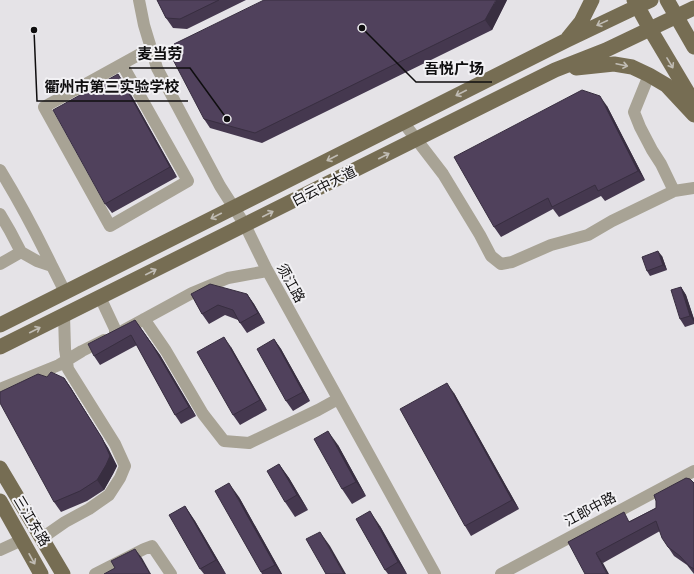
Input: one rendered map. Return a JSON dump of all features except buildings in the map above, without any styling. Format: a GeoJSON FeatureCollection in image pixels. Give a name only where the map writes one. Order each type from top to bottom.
{"type":"FeatureCollection","features":[{"type":"Feature","properties":{"kind":"main road"},"geometry":{"type":"LineString","coordinates":[[566,40],[581,22],[592,0]]}},
{"type":"Feature","properties":{"kind":"main road","name":"白云中大道"},"geometry":{"type":"LineString","coordinates":[[0,325],[566,40],[636,3],[651,0]]}},
{"type":"Feature","properties":{"kind":"main road"},"geometry":{"type":"LineString","coordinates":[[667,0],[694,47]]}},
{"type":"Feature","properties":{"kind":"main road"},"geometry":{"type":"LineString","coordinates":[[636,3],[650,30],[694,103]]}},
{"type":"Feature","properties":{"kind":"main road","name":"白云中大道"},"geometry":{"type":"LineString","coordinates":[[0,347],[555,70],[606,50],[694,8]]}},
{"type":"Feature","properties":{"kind":"main road"},"geometry":{"type":"LineString","coordinates":[[555,70],[614,64],[632,67],[649,75],[666,86],[694,115]]}},
{"type":"Feature","properties":{"kind":"main road","name":"三江东路"},"geometry":{"type":"LineString","coordinates":[[0,468],[63,574]]}},
{"type":"Feature","properties":{"kind":"main road","name":"三江东路"},"geometry":{"type":"LineString","coordinates":[[0,501],[41,574]]}},
{"type":"Feature","properties":{"kind":"street","name":"须江路"},"geometry":{"type":"LineString","coordinates":[[139,0],[144,25],[157,68],[174,102],[220,186],[245,225],[267,271],[435,574]]}},
{"type":"Feature","properties":{"kind":"street"},"geometry":{"type":"LineString","coordinates":[[122,64],[188,181],[110,226],[44,107],[151,48]]}},
{"type":"Feature","properties":{"kind":"street"},"geometry":{"type":"LineString","coordinates":[[649,75],[634,112],[674,192]]}},
{"type":"Feature","properties":{"kind":"street"},"geometry":{"type":"LineString","coordinates":[[403,122],[443,174],[491,256],[501,264],[512,262],[551,246],[588,235],[612,221],[674,192],[694,188]]}},
{"type":"Feature","properties":{"kind":"street"},"geometry":{"type":"LineString","coordinates":[[0,170],[17,197],[66,292]]}},
{"type":"Feature","properties":{"kind":"street"},"geometry":{"type":"LineString","coordinates":[[0,214],[21,252],[37,261],[52,266]]}},
{"type":"Feature","properties":{"kind":"street"},"geometry":{"type":"LineString","coordinates":[[0,264],[21,252]]}},
{"type":"Feature","properties":{"kind":"street"},"geometry":{"type":"LineString","coordinates":[[0,389],[59,365],[82,351],[115,335],[192,293],[228,278],[267,271]]}},
{"type":"Feature","properties":{"kind":"street"},"geometry":{"type":"LineString","coordinates":[[100,297],[115,329],[115,335]]}},
{"type":"Feature","properties":{"kind":"street"},"geometry":{"type":"LineString","coordinates":[[42,538],[109,495],[120,478],[125,466],[115,444],[68,369],[65,349],[64,315]]}},
{"type":"Feature","properties":{"kind":"street"},"geometry":{"type":"LineString","coordinates":[[144,319],[166,351],[203,414],[224,441],[249,444],[338,399]]}},
{"type":"Feature","properties":{"kind":"street","name":"江郎中路"},"geometry":{"type":"LineString","coordinates":[[501,574],[694,471]]}},
{"type":"Feature","properties":{"kind":"street"},"geometry":{"type":"LineString","coordinates":[[0,550],[22,540]]}},
{"type":"Feature","properties":{"kind":"street"},"geometry":{"type":"LineString","coordinates":[[95,574],[152,546],[171,574]]}},
{"type":"Feature","properties":{"kind":"place","name":"吾悦广场"},"geometry":{"type":"Point","coordinates":[362,28]}},
{"type":"Feature","properties":{"kind":"place","name":"衢州市第三实验学校"},"geometry":{"type":"Point","coordinates":[34,30]}},
{"type":"Feature","properties":{"kind":"place","name":"麦当劳"},"geometry":{"type":"Point","coordinates":[227,119]}}]}
